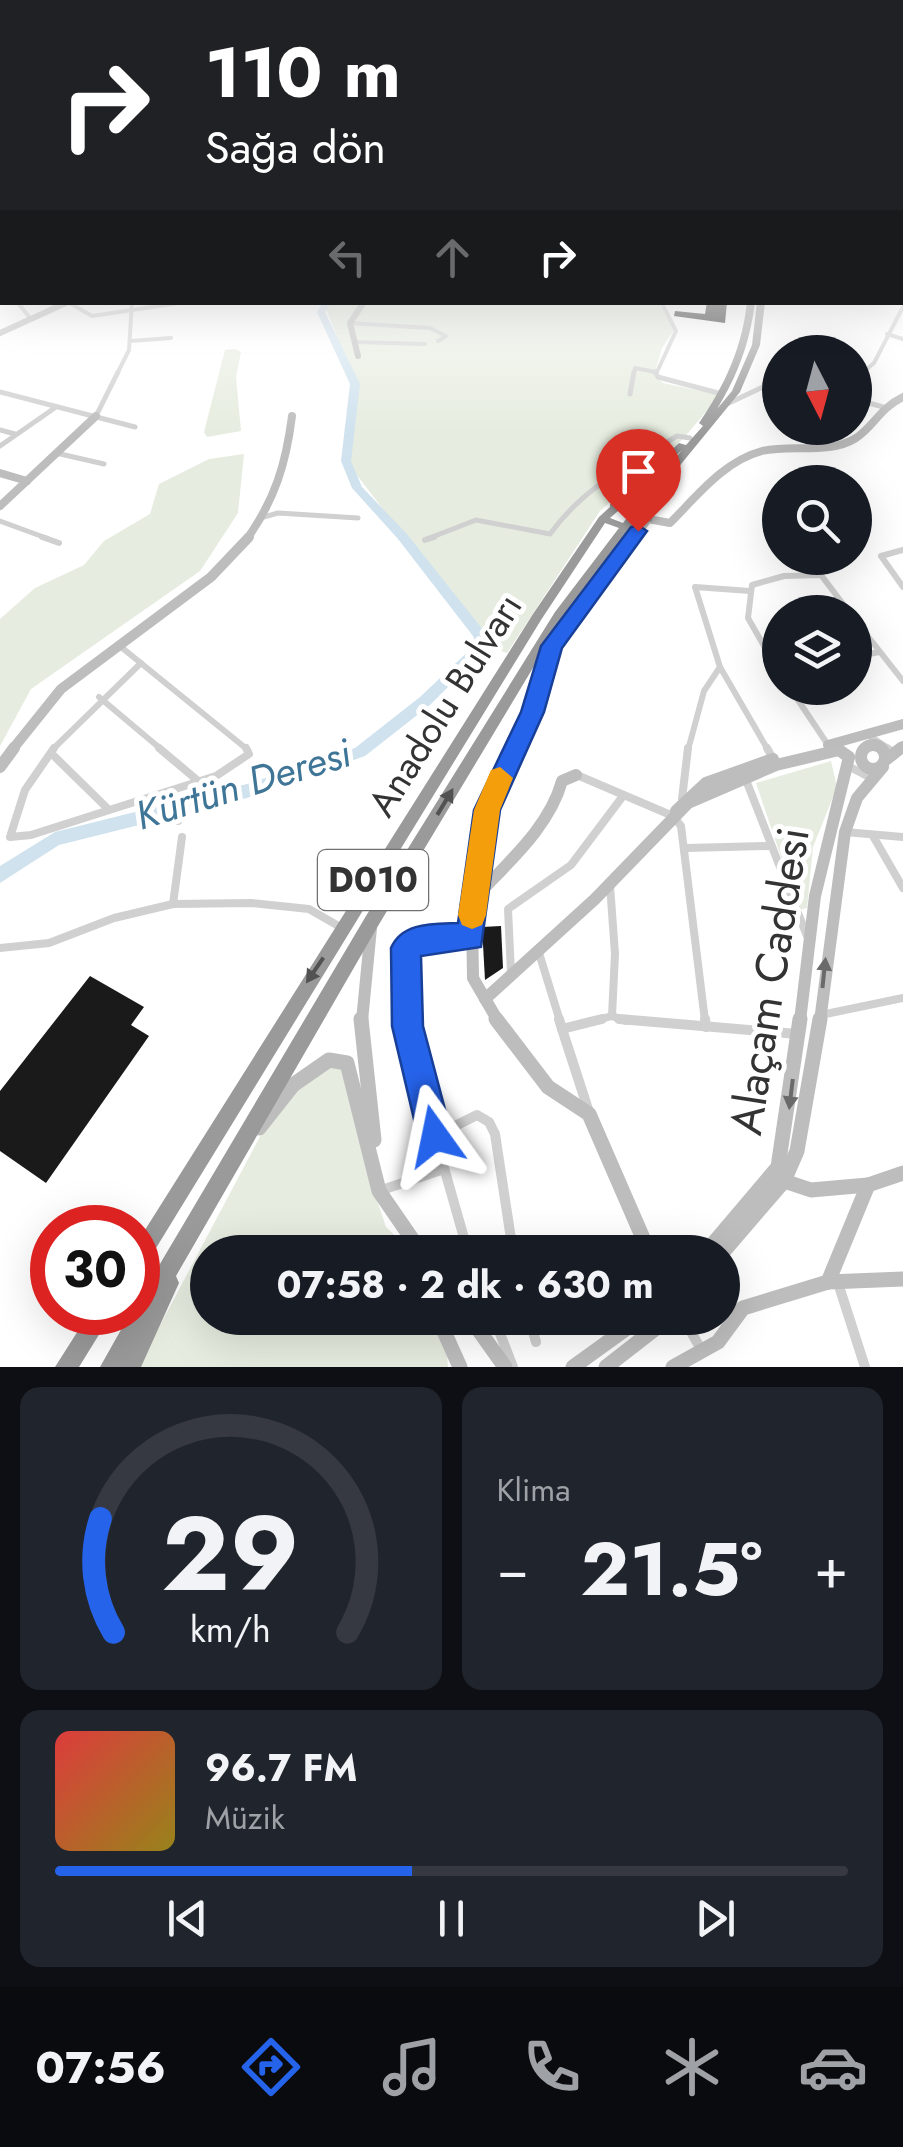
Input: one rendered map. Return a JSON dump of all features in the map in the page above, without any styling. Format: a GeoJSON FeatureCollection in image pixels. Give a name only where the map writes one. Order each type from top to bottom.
{"type":"FeatureCollection","features":[{"type":"Feature","properties":{"kind":"highway","name":"Anadolu Bulvarı"},"geometry":{"type":"LineString","coordinates":[[160,1223],[609,512],[690,438],[726,398],[748,342],[750,309]]}},
{"type":"Feature","properties":{"kind":"highway","name":"Anadolu Bulvarı"},"geometry":{"type":"LineString","coordinates":[[184,1248],[372,921],[559,615],[632,524],[751,362],[760,309]]}},
{"type":"Feature","properties":{"kind":"highway"},"geometry":{"type":"LineString","coordinates":[[609,512],[632,524]]}},
{"type":"Feature","properties":{"kind":"highway"},"geometry":{"type":"LineString","coordinates":[[112,1367],[184,1248]]}},
{"type":"Feature","properties":{"kind":"highway","name":"D010"},"geometry":{"type":"LineString","coordinates":[[130,1367],[184,1248]]}},
{"type":"Feature","properties":{"kind":"highway"},"geometry":{"type":"LineString","coordinates":[[66,1367],[89,1335]]}},
{"type":"Feature","properties":{"kind":"highway"},"geometry":{"type":"LineString","coordinates":[[77,1367],[93,1335]]}},
{"type":"Feature","properties":{"kind":"street"},"geometry":{"type":"LineString","coordinates":[[23,309],[31,319]]}},
{"type":"Feature","properties":{"kind":"street"},"geometry":{"type":"LineString","coordinates":[[0,333],[53,309]]}},
{"type":"Feature","properties":{"kind":"street"},"geometry":{"type":"LineString","coordinates":[[80,309],[92,316],[145,309]]}},
{"type":"Feature","properties":{"kind":"street"},"geometry":{"type":"LineString","coordinates":[[358,356],[350,323],[359,309]]}},
{"type":"Feature","properties":{"kind":"street"},"geometry":{"type":"LineString","coordinates":[[655,372],[676,330],[665,309]]}},
{"type":"Feature","properties":{"kind":"street"},"geometry":{"type":"LineString","coordinates":[[872,365],[902,310]]}},
{"type":"Feature","properties":{"kind":"street"},"geometry":{"type":"LineString","coordinates":[[0,506],[96,416],[122,370],[130,341],[132,311]]}},
{"type":"Feature","properties":{"kind":"street"},"geometry":{"type":"LineString","coordinates":[[350,323],[430,328],[446,336],[438,342]]}},
{"type":"Feature","properties":{"kind":"street"},"geometry":{"type":"LineString","coordinates":[[887,334],[903,339]]}},
{"type":"Feature","properties":{"kind":"street"},"geometry":{"type":"LineString","coordinates":[[130,341],[170,338]]}},
{"type":"Feature","properties":{"kind":"street"},"geometry":{"type":"LineString","coordinates":[[354,342],[425,344]]}},
{"type":"Feature","properties":{"kind":"street"},"geometry":{"type":"LineString","coordinates":[[630,394],[635,368],[655,372],[664,382],[726,398],[762,387]]}},
{"type":"Feature","properties":{"kind":"street"},"geometry":{"type":"LineString","coordinates":[[0,392],[135,427]]}},
{"type":"Feature","properties":{"kind":"street"},"geometry":{"type":"LineString","coordinates":[[589,1114],[568,1103],[528,1064],[472,978],[470,937],[487,810],[533,712],[552,646],[632,524],[648,519],[670,523],[712,478],[742,458],[856,438],[883,407],[903,398]]}},
{"type":"Feature","properties":{"kind":"street"},"geometry":{"type":"LineString","coordinates":[[872,404],[883,407]]}},
{"type":"Feature","properties":{"kind":"street"},"geometry":{"type":"LineString","coordinates":[[0,446],[57,406]]}},
{"type":"Feature","properties":{"kind":"street"},"geometry":{"type":"LineString","coordinates":[[0,767],[54,696],[225,568],[264,517],[278,487],[292,416]]}},
{"type":"Feature","properties":{"kind":"street"},"geometry":{"type":"LineString","coordinates":[[0,430],[16,435]]}},
{"type":"Feature","properties":{"kind":"street"},"geometry":{"type":"LineString","coordinates":[[425,540],[476,520],[550,534],[570,506],[606,474],[677,436],[690,438]]}},
{"type":"Feature","properties":{"kind":"street"},"geometry":{"type":"LineString","coordinates":[[56,453],[104,464]]}},
{"type":"Feature","properties":{"kind":"street"},"geometry":{"type":"LineString","coordinates":[[0,473],[27,481]]}},
{"type":"Feature","properties":{"kind":"street"},"geometry":{"type":"LineString","coordinates":[[264,517],[278,513],[358,518]]}},
{"type":"Feature","properties":{"kind":"street"},"geometry":{"type":"LineString","coordinates":[[0,520],[59,543]]}},
{"type":"Feature","properties":{"kind":"street"},"geometry":{"type":"LineString","coordinates":[[903,550],[881,556],[903,586]]}},
{"type":"Feature","properties":{"kind":"street"},"geometry":{"type":"LineString","coordinates":[[762,642],[748,618],[750,591],[760,582],[784,576],[821,575],[836,595]]}},
{"type":"Feature","properties":{"kind":"street"},"geometry":{"type":"LineString","coordinates":[[750,591],[694,587],[720,667],[774,762]]}},
{"type":"Feature","properties":{"kind":"street"},"geometry":{"type":"LineString","coordinates":[[872,643],[903,681]]}},
{"type":"Feature","properties":{"kind":"street"},"geometry":{"type":"LineString","coordinates":[[120,648],[141,663],[248,749],[249,754],[231,767],[198,781],[31,835],[10,836],[14,813],[52,754],[99,697],[141,663]]}},
{"type":"Feature","properties":{"kind":"street"},"geometry":{"type":"LineString","coordinates":[[872,653],[879,652]]}},
{"type":"Feature","properties":{"kind":"street"},"geometry":{"type":"LineString","coordinates":[[673,816],[682,798],[682,769],[710,674],[720,667]]}},
{"type":"Feature","properties":{"kind":"street"},"geometry":{"type":"LineString","coordinates":[[99,697],[198,781]]}},
{"type":"Feature","properties":{"kind":"street"},"geometry":{"type":"LineString","coordinates":[[798,705],[820,750]]}},
{"type":"Feature","properties":{"kind":"street"},"geometry":{"type":"LineString","coordinates":[[858,749],[903,724]]}},
{"type":"Feature","properties":{"kind":"street"},"geometry":{"type":"LineString","coordinates":[[858,749],[866,764],[888,763]]}},
{"type":"Feature","properties":{"kind":"street","name":"Alaçam Caddesi"},"geometry":{"type":"LineString","coordinates":[[720,1235],[778,1167],[822,862],[858,749]]}},
{"type":"Feature","properties":{"kind":"street"},"geometry":{"type":"LineString","coordinates":[[682,798],[710,782],[820,750],[878,750],[888,763]]}},
{"type":"Feature","properties":{"kind":"street"},"geometry":{"type":"LineString","coordinates":[[52,754],[107,808]]}},
{"type":"Feature","properties":{"kind":"street"},"geometry":{"type":"LineString","coordinates":[[485,999],[610,884],[688,803],[774,762]]}},
{"type":"Feature","properties":{"kind":"street","name":"Alaçam Caddesi"},"geometry":{"type":"LineString","coordinates":[[737,1235],[784,1180],[800,1134],[845,832],[857,798],[888,763]]}},
{"type":"Feature","properties":{"kind":"street"},"geometry":{"type":"LineString","coordinates":[[474,900],[538,828],[556,802],[562,782],[576,775],[673,816],[687,848],[706,1027]]}},
{"type":"Feature","properties":{"kind":"street"},"geometry":{"type":"LineString","coordinates":[[745,777],[810,942]]}},
{"type":"Feature","properties":{"kind":"street"},"geometry":{"type":"LineString","coordinates":[[511,977],[508,909],[571,864],[623,796]]}},
{"type":"Feature","properties":{"kind":"street"},"geometry":{"type":"LineString","coordinates":[[178,799],[178,822]]}},
{"type":"Feature","properties":{"kind":"street"},"geometry":{"type":"LineString","coordinates":[[845,832],[903,837]]}},
{"type":"Feature","properties":{"kind":"street"},"geometry":{"type":"LineString","coordinates":[[873,836],[903,888]]}},
{"type":"Feature","properties":{"kind":"street"},"geometry":{"type":"LineString","coordinates":[[173,904],[182,837]]}},
{"type":"Feature","properties":{"kind":"street"},"geometry":{"type":"LineString","coordinates":[[687,848],[770,846]]}},
{"type":"Feature","properties":{"kind":"street"},"geometry":{"type":"LineString","coordinates":[[610,884],[615,954],[612,1016]]}},
{"type":"Feature","properties":{"kind":"street"},"geometry":{"type":"LineString","coordinates":[[0,948],[49,943],[114,918],[173,904],[251,903],[309,909],[343,928]]}},
{"type":"Feature","properties":{"kind":"street"},"geometry":{"type":"LineString","coordinates":[[372,921],[361,1016],[379,1190]]}},
{"type":"Feature","properties":{"kind":"street"},"geometry":{"type":"LineString","coordinates":[[463,1235],[408,1026],[404,956],[406,948],[421,939],[470,937]]}},
{"type":"Feature","properties":{"kind":"street"},"geometry":{"type":"LineString","coordinates":[[538,948],[598,1143],[641,1235]]}},
{"type":"Feature","properties":{"kind":"street"},"geometry":{"type":"LineString","coordinates":[[820,1016],[903,998]]}},
{"type":"Feature","properties":{"kind":"street"},"geometry":{"type":"LineString","coordinates":[[562,1028],[612,1016],[629,1022],[798,1034]]}},
{"type":"Feature","properties":{"kind":"street"},"geometry":{"type":"LineString","coordinates":[[235,1159],[293,1085],[329,1060],[347,1063],[379,1190],[406,1235]]}},
{"type":"Feature","properties":{"kind":"street"},"geometry":{"type":"LineString","coordinates":[[435,1136],[462,1119],[477,1115],[489,1122],[503,1167],[511,1235]]}},
{"type":"Feature","properties":{"kind":"street"},"geometry":{"type":"LineString","coordinates":[[379,1190],[444,1170]]}},
{"type":"Feature","properties":{"kind":"street"},"geometry":{"type":"LineString","coordinates":[[784,1180],[812,1190],[868,1185],[903,1173]]}},
{"type":"Feature","properties":{"kind":"street"},"geometry":{"type":"LineString","coordinates":[[865,1367],[832,1282],[868,1185]]}},
{"type":"Feature","properties":{"kind":"street"},"geometry":{"type":"LineString","coordinates":[[673,1367],[718,1342],[743,1308],[832,1282],[903,1279]]}},
{"type":"Feature","properties":{"kind":"street"},"geometry":{"type":"LineString","coordinates":[[446,1335],[460,1367]]}},
{"type":"Feature","properties":{"kind":"street"},"geometry":{"type":"LineString","coordinates":[[482,1335],[504,1367]]}},
{"type":"Feature","properties":{"kind":"street"},"geometry":{"type":"LineString","coordinates":[[501,1335],[513,1367]]}},
{"type":"Feature","properties":{"kind":"street"},"geometry":{"type":"LineString","coordinates":[[534,1335],[536,1342]]}},
{"type":"Feature","properties":{"kind":"street"},"geometry":{"type":"LineString","coordinates":[[573,1367],[617,1335]]}},
{"type":"Feature","properties":{"kind":"street"},"geometry":{"type":"LineString","coordinates":[[606,1367],[647,1335]]}},
{"type":"Feature","properties":{"kind":"street"},"geometry":{"type":"LineString","coordinates":[[693,1335],[703,1353]]}},
{"type":"Feature","properties":{"kind":"shaded area"},"geometry":{"type":"Polygon","coordinates":[[[326,309],[661,309],[674,330],[662,348],[654,375],[663,383],[720,395],[683,439],[600,511],[507,653],[483,645],[479,634],[346,461],[355,383],[326,309]]]}},
{"type":"Feature","properties":{"kind":"shaded area"},"geometry":{"type":"Polygon","coordinates":[[[225,350],[241,352],[236,377],[241,431],[207,437],[204,432],[225,350]]]}},
{"type":"Feature","properties":{"kind":"shaded area"},"geometry":{"type":"Polygon","coordinates":[[[244,454],[238,513],[200,571],[31,689],[0,746],[0,619],[35,588],[84,565],[104,541],[150,514],[159,484],[209,459],[244,454]]]}},
{"type":"Feature","properties":{"kind":"shaded area"},"geometry":{"type":"Polygon","coordinates":[[[831,761],[837,787],[813,847],[807,908],[799,910],[756,783],[831,761]]]}},
{"type":"Feature","properties":{"kind":"shaded area"},"geometry":{"type":"Polygon","coordinates":[[[329,1060],[352,1073],[365,1164],[386,1227],[394,1235],[208,1235],[275,1108],[329,1060]]]}},
{"type":"Feature","properties":{"kind":"shaded area"},"geometry":{"type":"Polygon","coordinates":[[[190,1269],[190,1335],[444,1335],[448,1367],[138,1367],[155,1335],[160,1335],[160,1325],[190,1269]]]}},
{"type":"Feature","properties":{"kind":"building"},"geometry":{"type":"Polygon","coordinates":[[[706,309],[726,309],[725,323],[674,316],[675,311],[705,314],[706,309]]]}},
{"type":"Feature","properties":{"kind":"building"},"geometry":{"type":"Polygon","coordinates":[[[501,926],[503,968],[485,980],[482,927],[501,926]]]}},
{"type":"Feature","properties":{"kind":"building"},"geometry":{"type":"Polygon","coordinates":[[[90,976],[144,1007],[131,1025],[149,1036],[46,1183],[0,1151],[0,1091],[90,976]]]}},
{"type":"Feature","properties":{"kind":"waterway","name":"Kürtün Deresi"},"geometry":{"type":"LineString","coordinates":[[0,875],[55,839],[247,791],[360,752],[425,701],[483,645],[479,634],[402,536],[357,488],[346,461],[355,384],[321,312],[323,309]]}},
{"type":"Feature","properties":{"kind":"slow traffic"},"geometry":{"type":"LineString","coordinates":[[472,915],[487,810],[500,778]]}},
{"type":"Feature","properties":{"kind":"route"},"geometry":{"type":"LineString","coordinates":[[435,1136],[408,1026],[406,948],[421,939],[470,937],[487,810],[533,712],[552,646],[638,531]]}}]}
